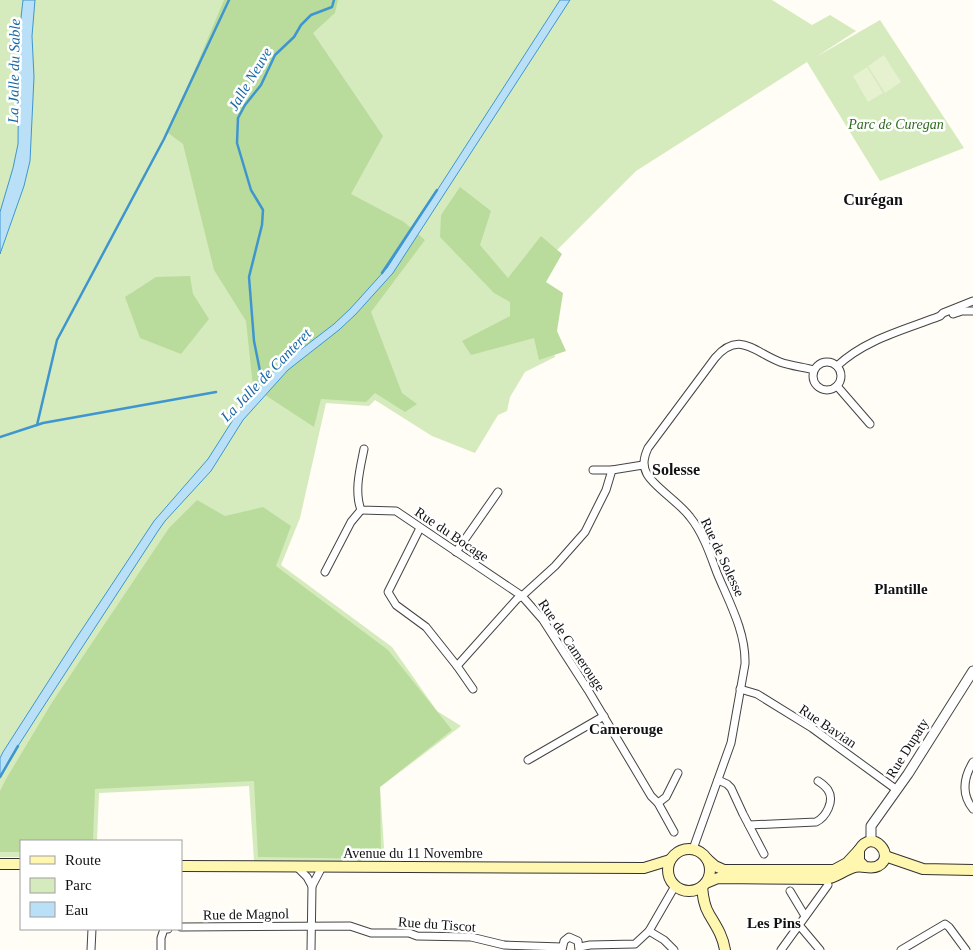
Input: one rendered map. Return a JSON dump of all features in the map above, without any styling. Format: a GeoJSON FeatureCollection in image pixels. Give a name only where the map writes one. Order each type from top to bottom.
{"type":"FeatureCollection","features":[{"type":"Feature","properties":{"kind":"main road"},"geometry":{"type":"LineString","coordinates":[[688,891],[718,878],[826,879],[841,875],[855,867],[865,866],[869,868],[877,866],[883,860],[883,848],[876,842],[871,841],[864,844],[848,863],[834,870],[724,870],[716,866],[699,851],[693,849],[680,851],[670,860],[668,867],[669,877],[675,886],[688,891],[708,913],[721,934],[725,950]]}},
{"type":"Feature","properties":{"kind":"main road"},"geometry":{"type":"LineString","coordinates":[[859,850],[859,861],[865,866]]}},
{"type":"Feature","properties":{"kind":"main road"},"geometry":{"type":"LineString","coordinates":[[884,856],[923,869],[973,870]]}},
{"type":"Feature","properties":{"kind":"main road"},"geometry":{"type":"LineString","coordinates":[[707,859],[711,872],[704,885],[708,913]]}},
{"type":"Feature","properties":{"kind":"main road","name":"Avenue du 11 Novembre"},"geometry":{"type":"LineString","coordinates":[[182,866],[644,868],[670,860]]}},
{"type":"Feature","properties":{"kind":"main road"},"geometry":{"type":"LineString","coordinates":[[0,864],[20,864]]}},
{"type":"Feature","properties":{"kind":"main road","name":"Avenue du 11 Novembre"},"geometry":{"type":"LineString","coordinates":[[644,868],[669,877]]}},
{"type":"Feature","properties":{"kind":"street"},"geometry":{"type":"LineString","coordinates":[[837,366],[862,347],[973,301]]}},
{"type":"Feature","properties":{"kind":"street"},"geometry":{"type":"LineString","coordinates":[[940,316],[945,317],[962,311],[973,311]]}},
{"type":"Feature","properties":{"kind":"street"},"geometry":{"type":"LineString","coordinates":[[593,470],[612,470],[643,465],[648,448],[715,358],[726,347],[736,344],[745,345],[780,362],[814,370]]}},
{"type":"Feature","properties":{"kind":"street"},"geometry":{"type":"LineString","coordinates":[[825,362],[834,363],[837,366],[841,374],[840,382],[837,386],[830,390],[818,387],[814,380],[814,370],[817,366],[825,362]]}},
{"type":"Feature","properties":{"kind":"street"},"geometry":{"type":"LineString","coordinates":[[837,386],[870,424]]}},
{"type":"Feature","properties":{"kind":"street"},"geometry":{"type":"LineString","coordinates":[[324,572],[351,522],[361,510],[358,501],[358,483],[364,449]]}},
{"type":"Feature","properties":{"kind":"street","name":"Rue de Solesse"},"geometry":{"type":"LineString","coordinates":[[643,465],[647,475],[679,504],[692,519],[711,556],[743,640],[745,664],[731,743],[693,849]]}},
{"type":"Feature","properties":{"kind":"street","name":"Rue de Camerouge"},"geometry":{"type":"LineString","coordinates":[[612,470],[606,490],[585,532],[555,566],[522,596],[543,620],[604,716],[651,796],[658,803],[674,832]]}},
{"type":"Feature","properties":{"kind":"street"},"geometry":{"type":"LineString","coordinates":[[456,552],[498,492]]}},
{"type":"Feature","properties":{"kind":"street","name":"Rue du Bocage"},"geometry":{"type":"LineString","coordinates":[[361,510],[396,511],[522,596]]}},
{"type":"Feature","properties":{"kind":"street"},"geometry":{"type":"LineString","coordinates":[[420,528],[388,592],[396,605],[426,627],[458,666],[473,689]]}},
{"type":"Feature","properties":{"kind":"street"},"geometry":{"type":"LineString","coordinates":[[458,666],[517,599],[522,596]]}},
{"type":"Feature","properties":{"kind":"street","name":"Rue Dupaty"},"geometry":{"type":"LineString","coordinates":[[871,841],[871,826],[897,790],[973,671]]}},
{"type":"Feature","properties":{"kind":"street","name":"Rue Bavian"},"geometry":{"type":"LineString","coordinates":[[740,690],[757,694],[812,728],[897,790]]}},
{"type":"Feature","properties":{"kind":"street"},"geometry":{"type":"LineString","coordinates":[[528,760],[604,716]]}},
{"type":"Feature","properties":{"kind":"street"},"geometry":{"type":"LineString","coordinates":[[973,762],[965,779],[965,794],[973,809]]}},
{"type":"Feature","properties":{"kind":"street"},"geometry":{"type":"LineString","coordinates":[[658,803],[666,797],[678,773]]}},
{"type":"Feature","properties":{"kind":"street"},"geometry":{"type":"LineString","coordinates":[[718,780],[731,788],[764,854]]}},
{"type":"Feature","properties":{"kind":"street"},"geometry":{"type":"LineString","coordinates":[[749,825],[816,822],[822,819],[827,812],[829,797],[828,790],[818,781]]}},
{"type":"Feature","properties":{"kind":"street"},"geometry":{"type":"LineString","coordinates":[[296,866],[307,877],[312,886]]}},
{"type":"Feature","properties":{"kind":"street"},"geometry":{"type":"LineString","coordinates":[[311,950],[312,886],[322,866]]}},
{"type":"Feature","properties":{"kind":"street"},"geometry":{"type":"LineString","coordinates":[[781,950],[828,885]]}},
{"type":"Feature","properties":{"kind":"street","name":"Rue du Tiscot"},"geometry":{"type":"LineString","coordinates":[[311,925],[350,926],[372,933],[471,937],[504,945],[562,949],[564,941],[572,938],[578,941],[579,949],[590,945],[636,947],[649,931],[675,886]]}},
{"type":"Feature","properties":{"kind":"street"},"geometry":{"type":"LineString","coordinates":[[790,891],[805,916]]}},
{"type":"Feature","properties":{"kind":"street"},"geometry":{"type":"LineString","coordinates":[[901,950],[944,924],[949,927],[966,950]]}},
{"type":"Feature","properties":{"kind":"street","name":"Rue de Magnol"},"geometry":{"type":"LineString","coordinates":[[182,928],[311,925]]}},
{"type":"Feature","properties":{"kind":"street"},"geometry":{"type":"LineString","coordinates":[[799,925],[820,950]]}},
{"type":"Feature","properties":{"kind":"street"},"geometry":{"type":"LineString","coordinates":[[91,950],[92,930]]}},
{"type":"Feature","properties":{"kind":"street"},"geometry":{"type":"LineString","coordinates":[[161,950],[161,938],[164,930]]}},
{"type":"Feature","properties":{"kind":"street"},"geometry":{"type":"LineString","coordinates":[[649,931],[664,940],[674,950]]}},
{"type":"Feature","properties":{"kind":"green space","name":"Parc de Curegan"},"geometry":{"type":"Polygon","coordinates":[[[0,0],[772,0],[812,25],[830,15],[856,31],[816,57],[880,20],[964,148],[880,181],[807,62],[636,171],[537,270],[555,357],[525,372],[510,397],[507,411],[498,415],[475,453],[432,436],[375,400],[369,406],[326,403],[300,518],[281,565],[392,647],[437,711],[461,726],[380,787],[385,863],[254,861],[249,786],[99,793],[97,840],[20,840],[20,857],[0,857],[0,0]]]}},
{"type":"Feature","properties":{"kind":"green space"},"geometry":{"type":"Polygon","coordinates":[[[224,0],[338,0],[335,13],[313,33],[383,136],[351,194],[404,222],[425,240],[371,312],[402,393],[417,404],[405,412],[375,393],[366,402],[321,399],[314,427],[253,387],[246,321],[214,270],[183,144],[168,133],[224,0]]]}},
{"type":"Feature","properties":{"kind":"green space"},"geometry":{"type":"Polygon","coordinates":[[[884,55],[901,82],[885,93],[868,66],[884,55]]]}},
{"type":"Feature","properties":{"kind":"green space"},"geometry":{"type":"Polygon","coordinates":[[[867,67],[883,93],[868,102],[853,76],[867,67]]]}},
{"type":"Feature","properties":{"kind":"green space"},"geometry":{"type":"Polygon","coordinates":[[[460,187],[491,211],[480,245],[508,278],[541,236],[562,254],[546,282],[563,293],[557,331],[566,351],[539,360],[534,338],[471,355],[462,341],[510,316],[510,302],[494,293],[440,237],[441,215],[460,187]]]}},
{"type":"Feature","properties":{"kind":"green space"},"geometry":{"type":"Polygon","coordinates":[[[190,276],[193,294],[209,319],[181,354],[140,338],[125,297],[156,277],[190,276]]]}},
{"type":"Feature","properties":{"kind":"green space"},"geometry":{"type":"Polygon","coordinates":[[[197,500],[225,516],[263,507],[291,526],[276,566],[388,650],[452,730],[380,787],[381,859],[258,857],[254,781],[95,789],[93,840],[20,840],[20,852],[0,852],[0,791],[6,779],[51,704],[169,528],[197,500]]]}},
{"type":"Feature","properties":{"kind":"water"},"geometry":{"type":"Polygon","coordinates":[[[23,0],[35,0],[32,36],[34,77],[30,161],[24,186],[0,254],[0,212],[18,144],[19,35],[23,0]]]}},
{"type":"Feature","properties":{"kind":"water"},"geometry":{"type":"Polygon","coordinates":[[[560,0],[570,0],[393,273],[339,330],[288,370],[243,420],[211,471],[158,531],[11,757],[0,778],[0,758],[3,752],[154,521],[208,459],[236,415],[278,367],[334,324],[387,268],[560,0]]]}},
{"type":"Feature","properties":{"kind":"waterway"},"geometry":{"type":"LineString","coordinates":[[37,425],[57,340],[164,139],[229,0]]}},
{"type":"Feature","properties":{"kind":"waterway","name":"Jalle Neuve"},"geometry":{"type":"LineString","coordinates":[[258,391],[260,371],[254,341],[249,277],[262,225],[263,210],[251,190],[237,143],[238,118],[245,105],[261,85],[275,55],[294,37],[301,25],[311,15],[332,7],[334,0]]}},
{"type":"Feature","properties":{"kind":"waterway","name":"La Jalle de Canteret"},"geometry":{"type":"LineString","coordinates":[[382,273],[437,190]]}},
{"type":"Feature","properties":{"kind":"waterway"},"geometry":{"type":"LineString","coordinates":[[0,437],[43,423],[216,392]]}},
{"type":"Feature","properties":{"kind":"waterway","name":"La Jalle de Canteret"},"geometry":{"type":"LineString","coordinates":[[0,777],[18,746]]}},
{"type":"Feature","properties":{"kind":"district","name":"Curégan"},"geometry":{"type":"Point","coordinates":[873,199]}},
{"type":"Feature","properties":{"kind":"district","name":"Solesse"},"geometry":{"type":"Point","coordinates":[676,469]}},
{"type":"Feature","properties":{"kind":"district","name":"Plantille"},"geometry":{"type":"Point","coordinates":[901,589]}},
{"type":"Feature","properties":{"kind":"district","name":"Camerouge"},"geometry":{"type":"Point","coordinates":[626,729]}},
{"type":"Feature","properties":{"kind":"district","name":"Les Pins"},"geometry":{"type":"Point","coordinates":[774,923]}},
{"type":"Feature","properties":{"kind":"water label","name":"La Jalle du Sable"},"geometry":{"type":"Point","coordinates":[14,71]}}]}
